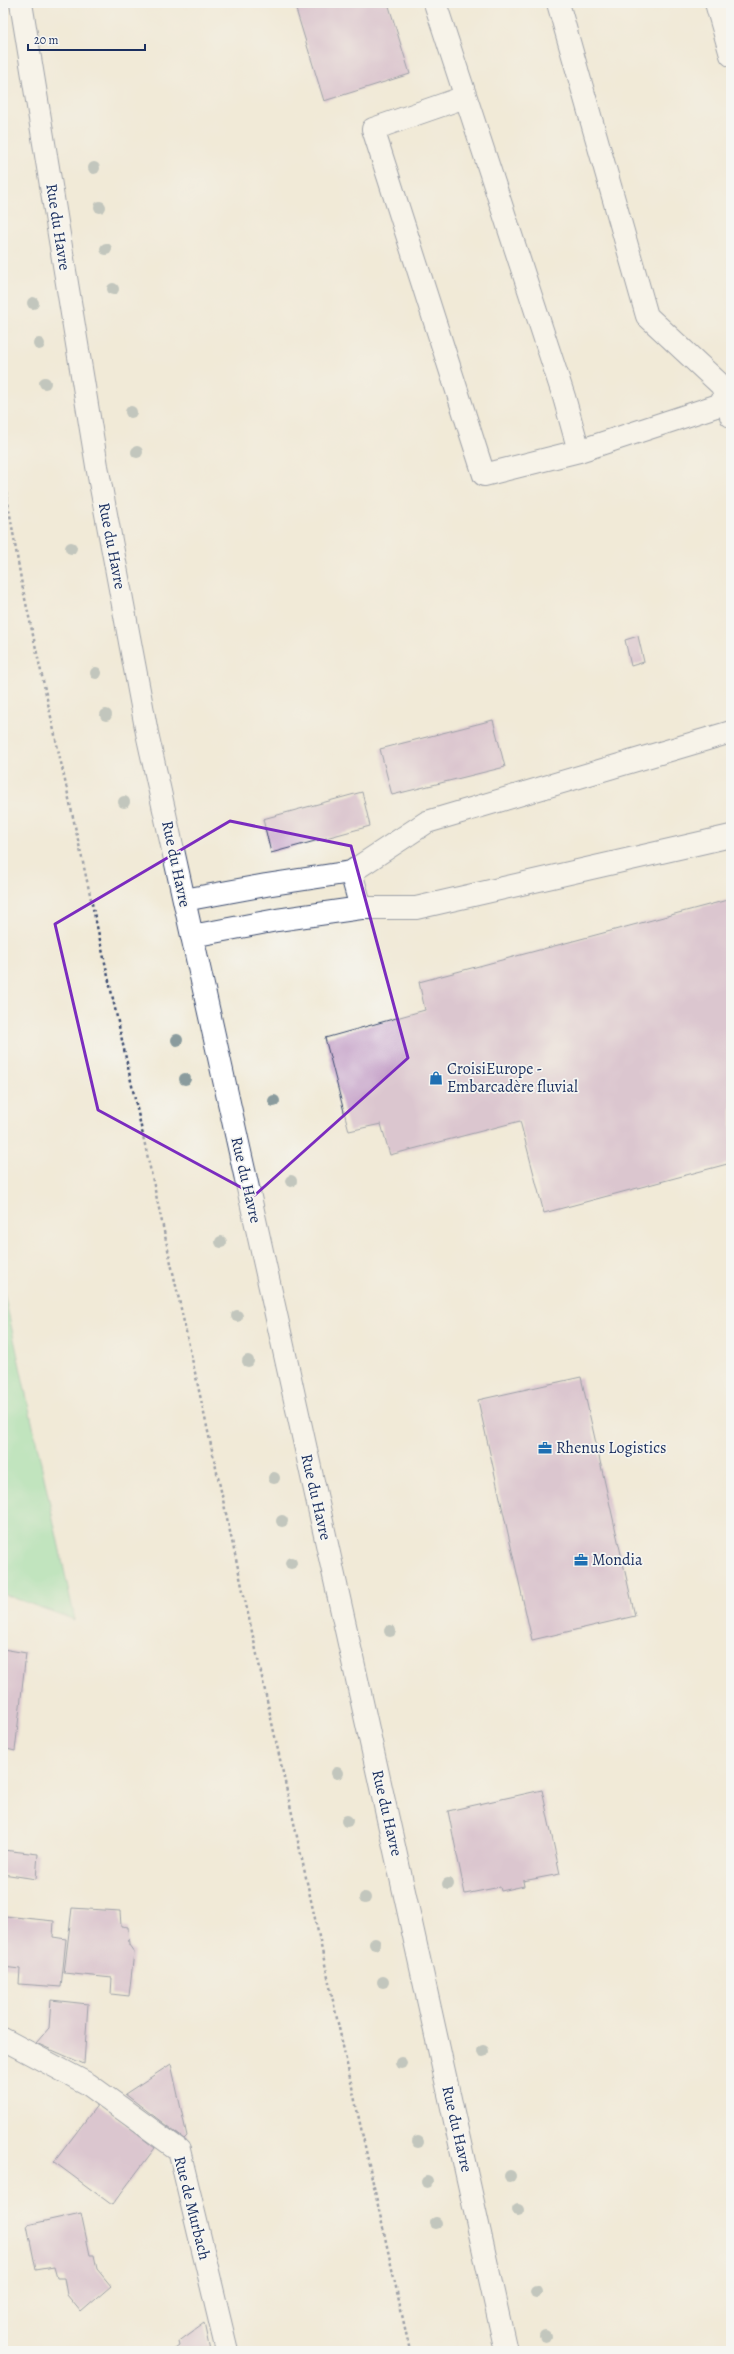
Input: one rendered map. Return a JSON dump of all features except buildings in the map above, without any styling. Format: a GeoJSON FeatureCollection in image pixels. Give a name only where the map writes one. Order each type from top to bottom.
{"type":"FeatureCollection","features":[{"type":"Feature","properties":{"kind":"main road","name":"Rue du Havre"},"geometry":{"type":"LineString","coordinates":[[21,3],[97,466],[148,733],[506,2351]]}},
{"type":"Feature","properties":{"kind":"main road"},"geometry":{"type":"LineString","coordinates":[[435,3],[564,397],[579,451]]}},
{"type":"Feature","properties":{"kind":"main road"},"geometry":{"type":"LineString","coordinates":[[465,97],[373,129],[484,475],[579,451],[729,407],[722,386],[648,316],[558,3]]}},
{"type":"Feature","properties":{"kind":"main road"},"geometry":{"type":"LineString","coordinates":[[716,3],[731,55]]}},
{"type":"Feature","properties":{"kind":"main road"},"geometry":{"type":"LineString","coordinates":[[184,900],[266,884],[351,872],[427,822],[731,732]]}},
{"type":"Feature","properties":{"kind":"main road"},"geometry":{"type":"LineString","coordinates":[[192,936],[277,920],[361,908],[416,908],[731,836]]}},
{"type":"Feature","properties":{"kind":"main road"},"geometry":{"type":"LineString","coordinates":[[351,872],[361,908]]}},
{"type":"Feature","properties":{"kind":"main road","name":"Rue de Murbach"},"geometry":{"type":"LineString","coordinates":[[3,2039],[88,2084],[179,2150],[228,2351]]}},
{"type":"Feature","properties":{"kind":"path"},"geometry":{"type":"LineString","coordinates":[[3,474],[22,585],[410,2351]]}},
{"type":"Feature","properties":{"kind":"highlighted area"},"geometry":{"type":"Polygon","coordinates":[[[230,821],[351,846],[408,1058],[255,1195],[98,1110],[55,924],[230,821]]]}},
{"type":"Feature","properties":{"kind":"green space"},"geometry":{"type":"Polygon","coordinates":[[[3,1288],[75,1620],[3,1594],[3,1288]]]}},
{"type":"Feature","properties":{"kind":"place","name":"CroisiEurope - Embarcadère fluvial"},"geometry":{"type":"Point","coordinates":[436,1078]}},
{"type":"Feature","properties":{"kind":"place","name":"Rhenus Logistics"},"geometry":{"type":"Point","coordinates":[545,1448]}},
{"type":"Feature","properties":{"kind":"place","name":"Mondia"},"geometry":{"type":"Point","coordinates":[581,1560]}}]}
